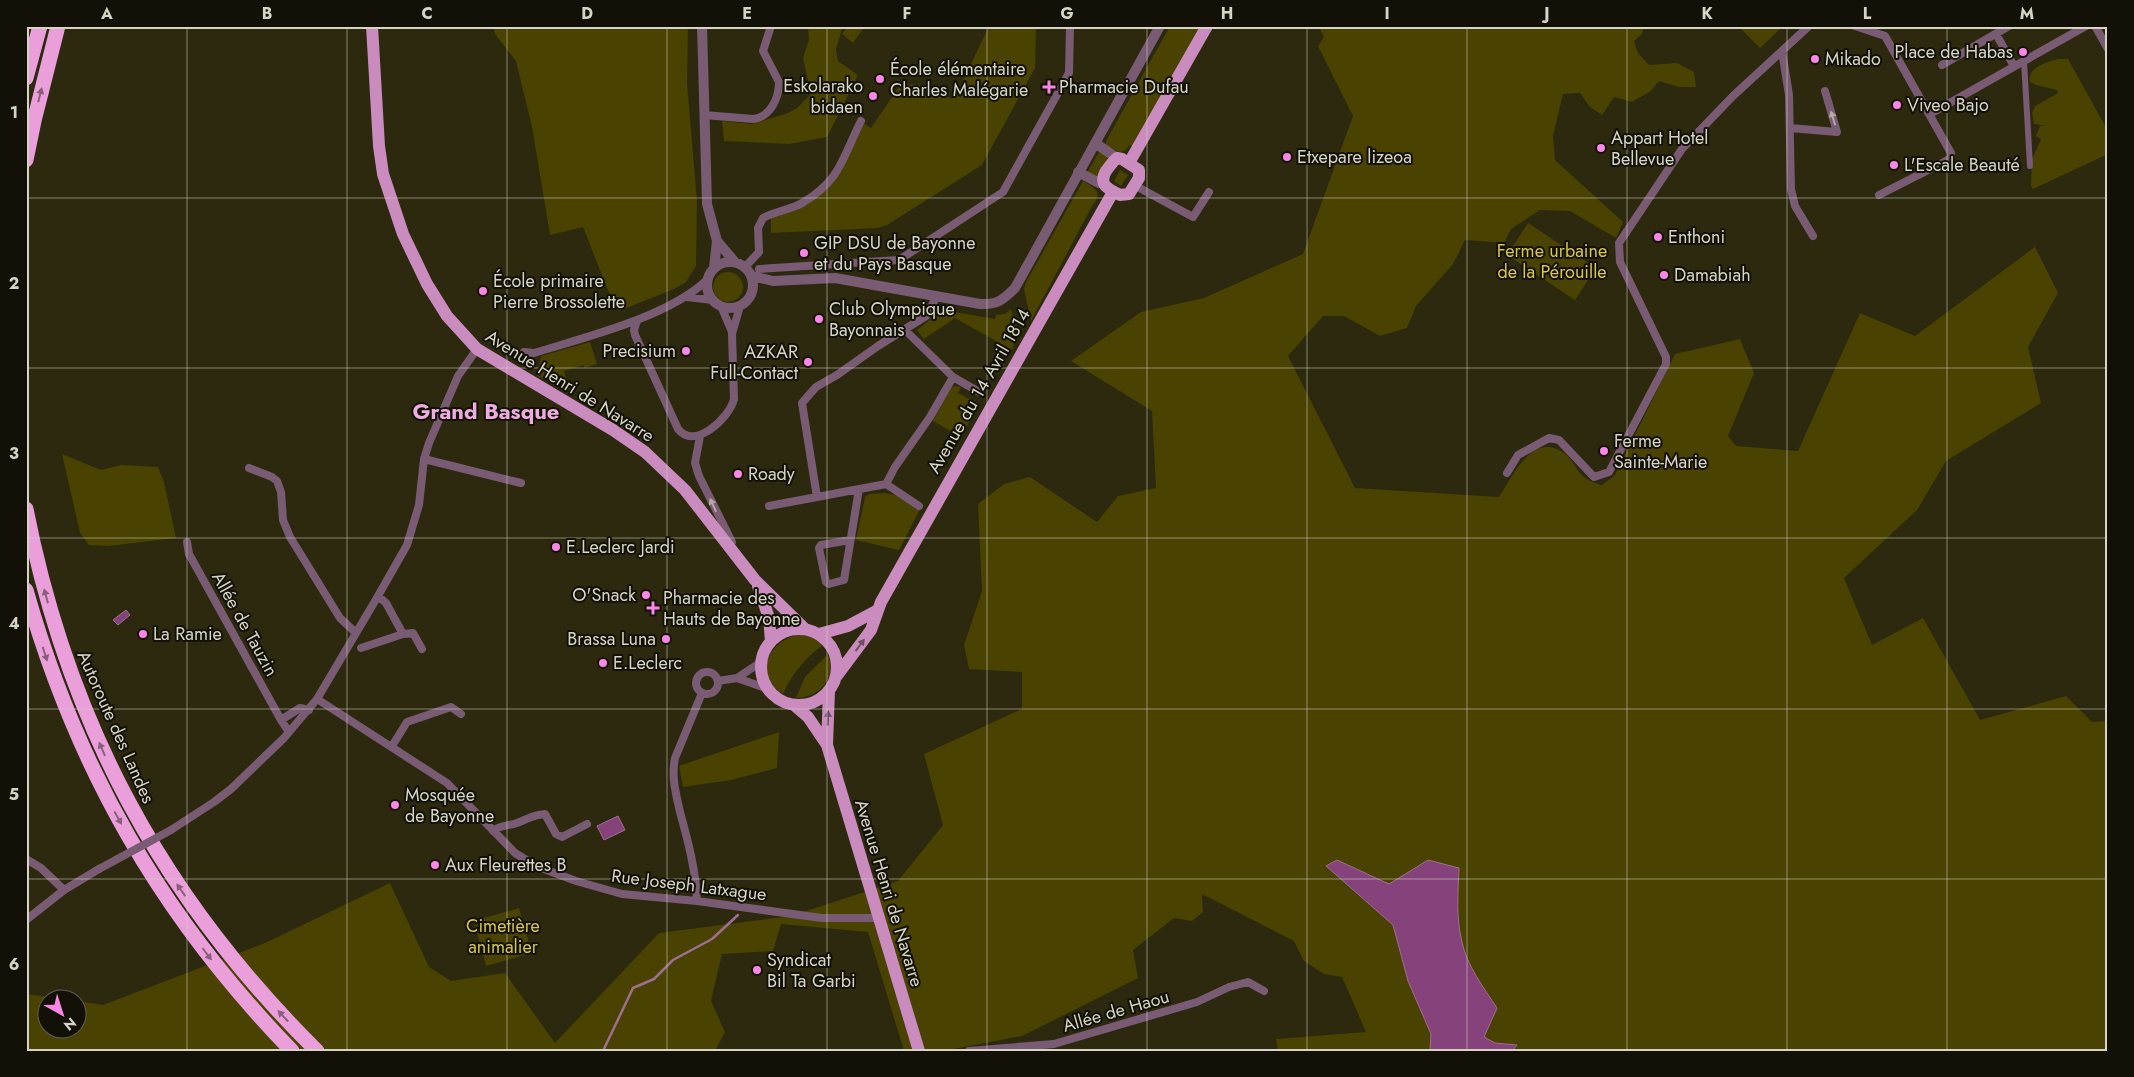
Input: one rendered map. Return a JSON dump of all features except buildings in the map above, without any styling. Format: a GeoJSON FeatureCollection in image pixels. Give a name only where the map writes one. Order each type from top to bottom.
{"type":"FeatureCollection","features":[{"type":"Feature","properties":{"kind":"highway"},"geometry":{"type":"LineString","coordinates":[[26,78],[40,26]]}},
{"type":"Feature","properties":{"kind":"highway"},"geometry":{"type":"LineString","coordinates":[[26,160],[58,26]]}},
{"type":"Feature","properties":{"kind":"highway","name":"Autoroute des Landes"},"geometry":{"type":"LineString","coordinates":[[26,509],[41,577],[68,668],[85,712],[133,813],[168,872],[202,920],[253,983],[317,1051]]}},
{"type":"Feature","properties":{"kind":"highway","name":"Autoroute des Landes"},"geometry":{"type":"LineString","coordinates":[[26,590],[52,673],[69,717],[118,820],[166,899],[189,932],[235,990],[292,1051]]}},
{"type":"Feature","properties":{"kind":"main road","name":"Avenue Henri de Navarre"},"geometry":{"type":"LineString","coordinates":[[372,26],[382,174],[390,202],[403,234],[427,284],[447,316],[477,349],[613,430],[645,452],[685,490],[755,580],[805,629]]}},
{"type":"Feature","properties":{"kind":"main road"},"geometry":{"type":"LineString","coordinates":[[1123,161],[1207,26]]}},
{"type":"Feature","properties":{"kind":"main road"},"geometry":{"type":"LineString","coordinates":[[1123,161],[1139,170],[1139,178],[1129,194],[1120,195],[1106,188],[1103,178],[1112,162],[1123,161]]}},
{"type":"Feature","properties":{"kind":"main road","name":"Avenue du 14 Avril 1814"},"geometry":{"type":"LineString","coordinates":[[836,677],[871,630],[878,610],[945,487],[1113,192]]}},
{"type":"Feature","properties":{"kind":"main road","name":"Avenue Henri de Navarre"},"geometry":{"type":"LineString","coordinates":[[755,580],[768,614],[771,641]]}},
{"type":"Feature","properties":{"kind":"main road"},"geometry":{"type":"LineString","coordinates":[[819,634],[848,626],[878,610]]}},
{"type":"Feature","properties":{"kind":"main road"},"geometry":{"type":"LineString","coordinates":[[805,629],[819,634],[832,647],[836,656],[836,677],[829,691],[819,700],[807,704],[794,704],[778,698],[768,689],[764,681],[761,662],[766,647],[771,641],[787,631],[805,629]]}},
{"type":"Feature","properties":{"kind":"main road","name":"Avenue Henri de Navarre"},"geometry":{"type":"LineString","coordinates":[[827,745],[829,691]]}},
{"type":"Feature","properties":{"kind":"main road","name":"Avenue Henri de Navarre"},"geometry":{"type":"LineString","coordinates":[[794,704],[808,717],[827,745],[919,1051]]}},
{"type":"Feature","properties":{"kind":"street"},"geometry":{"type":"LineString","coordinates":[[702,26],[707,204],[717,240],[714,268]]}},
{"type":"Feature","properties":{"kind":"street"},"geometry":{"type":"LineString","coordinates":[[704,115],[753,119],[761,118],[768,114],[779,87],[779,82],[762,51],[771,26]]}},
{"type":"Feature","properties":{"kind":"street"},"geometry":{"type":"LineString","coordinates":[[756,272],[899,260],[1003,192],[1069,73],[1070,26]]}},
{"type":"Feature","properties":{"kind":"street"},"geometry":{"type":"LineString","coordinates":[[752,293],[773,281],[835,278],[984,304],[994,304],[1002,301],[1014,288],[1160,26]]}},
{"type":"Feature","properties":{"kind":"street"},"geometry":{"type":"LineString","coordinates":[[1507,473],[1518,455],[1549,438],[1559,440],[1594,477],[1609,472],[1666,364],[1666,357],[1620,262],[1619,243],[1682,149],[1715,114],[1809,26]]}},
{"type":"Feature","properties":{"kind":"street"},"geometry":{"type":"LineString","coordinates":[[1855,26],[1885,36],[1951,153],[1950,158],[1923,174],[1879,195]]}},
{"type":"Feature","properties":{"kind":"street"},"geometry":{"type":"LineString","coordinates":[[1942,65],[2009,26]]}},
{"type":"Feature","properties":{"kind":"street"},"geometry":{"type":"LineString","coordinates":[[1930,114],[2086,26]]}},
{"type":"Feature","properties":{"kind":"street"},"geometry":{"type":"LineString","coordinates":[[2095,26],[2108,49]]}},
{"type":"Feature","properties":{"kind":"street"},"geometry":{"type":"LineString","coordinates":[[1996,34],[2014,66]]}},
{"type":"Feature","properties":{"kind":"street"},"geometry":{"type":"LineString","coordinates":[[1782,51],[1789,95],[1791,189],[1795,206],[1813,236]]}},
{"type":"Feature","properties":{"kind":"street"},"geometry":{"type":"LineString","coordinates":[[2024,61],[2030,166]]}},
{"type":"Feature","properties":{"kind":"street"},"geometry":{"type":"LineString","coordinates":[[1790,128],[1837,132],[1825,91]]}},
{"type":"Feature","properties":{"kind":"street"},"geometry":{"type":"LineString","coordinates":[[746,267],[759,252],[758,228],[763,218],[802,204],[829,182],[843,164],[861,120]]}},
{"type":"Feature","properties":{"kind":"street"},"geometry":{"type":"LineString","coordinates":[[1095,143],[1123,161]]}},
{"type":"Feature","properties":{"kind":"street"},"geometry":{"type":"LineString","coordinates":[[1078,172],[1099,183],[1103,183]]}},
{"type":"Feature","properties":{"kind":"street"},"geometry":{"type":"LineString","coordinates":[[1134,185],[1193,217],[1209,192]]}},
{"type":"Feature","properties":{"kind":"street"},"geometry":{"type":"LineString","coordinates":[[717,240],[734,261],[773,281]]}},
{"type":"Feature","properties":{"kind":"street"},"geometry":{"type":"LineString","coordinates":[[524,352],[534,353],[637,321],[687,297],[707,280],[714,268],[719,264],[734,261]]}},
{"type":"Feature","properties":{"kind":"street"},"geometry":{"type":"LineString","coordinates":[[687,297],[717,303],[727,308],[740,306],[748,300],[752,293],[756,272]]}},
{"type":"Feature","properties":{"kind":"street"},"geometry":{"type":"LineString","coordinates":[[707,280],[709,294],[717,303],[732,334]]}},
{"type":"Feature","properties":{"kind":"street"},"geometry":{"type":"LineString","coordinates":[[817,498],[802,407],[806,395],[926,316],[937,296]]}},
{"type":"Feature","properties":{"kind":"street"},"geometry":{"type":"LineString","coordinates":[[637,321],[634,330],[635,335],[678,429],[689,437],[700,436],[726,415],[732,406],[734,399],[732,334],[740,306]]}},
{"type":"Feature","properties":{"kind":"street"},"geometry":{"type":"LineString","coordinates":[[905,330],[952,377],[979,392]]}},
{"type":"Feature","properties":{"kind":"street"},"geometry":{"type":"LineString","coordinates":[[26,920],[64,890],[171,830],[214,802],[263,760],[317,699],[407,545],[419,505],[424,459],[458,376],[477,349]]}},
{"type":"Feature","properties":{"kind":"street"},"geometry":{"type":"LineString","coordinates":[[886,484],[895,467],[930,417],[952,377]]}},
{"type":"Feature","properties":{"kind":"street"},"geometry":{"type":"LineString","coordinates":[[700,436],[695,456],[699,476],[743,564]]}},
{"type":"Feature","properties":{"kind":"street"},"geometry":{"type":"LineString","coordinates":[[424,459],[521,483]]}},
{"type":"Feature","properties":{"kind":"street"},"geometry":{"type":"LineString","coordinates":[[249,468],[272,477],[277,481],[281,492],[283,520],[290,537],[340,618],[356,634]]}},
{"type":"Feature","properties":{"kind":"street"},"geometry":{"type":"LineString","coordinates":[[769,506],[886,484],[919,506]]}},
{"type":"Feature","properties":{"kind":"street"},"geometry":{"type":"LineString","coordinates":[[850,540],[821,545],[819,548],[826,582],[829,584],[844,580],[859,488]]}},
{"type":"Feature","properties":{"kind":"street","name":"Allée de Tauzin"},"geometry":{"type":"LineString","coordinates":[[187,542],[189,554],[289,732]]}},
{"type":"Feature","properties":{"kind":"street"},"geometry":{"type":"LineString","coordinates":[[378,596],[386,602],[403,634]]}},
{"type":"Feature","properties":{"kind":"street"},"geometry":{"type":"LineString","coordinates":[[361,648],[403,634],[413,633],[422,648]]}},
{"type":"Feature","properties":{"kind":"street"},"geometry":{"type":"LineString","coordinates":[[718,681],[737,678],[761,662]]}},
{"type":"Feature","properties":{"kind":"street"},"geometry":{"type":"LineString","coordinates":[[708,672],[713,674],[718,681],[717,688],[712,693],[702,692],[697,688],[696,681],[702,674],[708,672]]}},
{"type":"Feature","properties":{"kind":"street"},"geometry":{"type":"LineString","coordinates":[[737,678],[768,689]]}},
{"type":"Feature","properties":{"kind":"street"},"geometry":{"type":"LineString","coordinates":[[697,901],[696,880],[675,793],[673,769],[675,758],[702,692]]}},
{"type":"Feature","properties":{"kind":"street","name":"Rue Joseph Latxague"},"geometry":{"type":"LineString","coordinates":[[317,699],[447,783],[493,831],[527,862],[576,881],[622,894],[697,901],[822,918],[879,918]]}},
{"type":"Feature","properties":{"kind":"street"},"geometry":{"type":"LineString","coordinates":[[392,746],[408,722],[451,707],[461,714]]}},
{"type":"Feature","properties":{"kind":"street"},"geometry":{"type":"LineString","coordinates":[[281,720],[300,708],[308,710]]}},
{"type":"Feature","properties":{"kind":"street"},"geometry":{"type":"LineString","coordinates":[[493,831],[506,825],[516,824],[531,816],[545,814],[556,834],[562,836],[587,824]]}},
{"type":"Feature","properties":{"kind":"street"},"geometry":{"type":"LineString","coordinates":[[26,859],[41,868],[64,890]]}},
{"type":"Feature","properties":{"kind":"street","name":"Allée de Haou"},"geometry":{"type":"LineString","coordinates":[[969,1051],[1054,1044],[1197,1002],[1229,987],[1248,982],[1264,992]]}},
{"type":"Feature","properties":{"kind":"green space"},"geometry":{"type":"Polygon","coordinates":[[[493,26],[688,26],[687,83],[697,201],[696,266],[686,282],[674,289],[619,311],[607,288],[583,227],[550,235],[532,127],[516,61],[495,34],[493,26]]]}},
{"type":"Feature","properties":{"kind":"green space"},"geometry":{"type":"Polygon","coordinates":[[[808,26],[843,26],[836,49],[838,61],[858,75],[827,137],[789,144],[724,141],[722,121],[752,124],[788,113],[797,108],[811,94],[803,58],[809,40],[808,26]]]}},
{"type":"Feature","properties":{"kind":"green space"},"geometry":{"type":"Polygon","coordinates":[[[848,26],[865,26],[853,43],[842,34],[848,26]]]}},
{"type":"Feature","properties":{"kind":"green space"},"geometry":{"type":"Polygon","coordinates":[[[989,26],[1036,26],[1035,68],[982,165],[887,225],[878,228],[771,233],[771,217],[818,194],[863,123],[871,128],[901,84],[924,85],[952,99],[958,91],[989,26]]]}},
{"type":"Feature","properties":{"kind":"green space"},"geometry":{"type":"Polygon","coordinates":[[[1170,26],[1201,26],[1132,146],[1130,145],[1124,151],[1119,152],[1106,145],[1106,141],[1170,26]]]}},
{"type":"Feature","properties":{"kind":"green space"},"geometry":{"type":"Polygon","coordinates":[[[1318,26],[1644,26],[1642,34],[1634,41],[1638,53],[1649,65],[1677,63],[1694,72],[1696,87],[1679,87],[1659,81],[1651,91],[1632,102],[1614,97],[1602,115],[1590,107],[1580,93],[1563,94],[1553,136],[1555,160],[1623,222],[1616,238],[1570,211],[1540,210],[1511,229],[1504,243],[1465,240],[1453,264],[1416,306],[1407,328],[1380,336],[1344,316],[1323,316],[1288,356],[1355,488],[1499,497],[1517,468],[1533,452],[1542,448],[1553,448],[1564,453],[1584,476],[1590,481],[1602,485],[1615,475],[1675,354],[1740,339],[1754,373],[1728,436],[1736,446],[1798,451],[1860,313],[1915,336],[2035,247],[2058,293],[2028,347],[2041,403],[1946,461],[1917,510],[1844,578],[1872,645],[1923,618],[1980,720],[2066,696],[2092,722],[2108,721],[2108,1051],[1512,1051],[1517,1045],[1495,1043],[1484,1037],[1497,1008],[1481,985],[1464,952],[1458,915],[1459,868],[1428,860],[1389,884],[1369,874],[1326,866],[1393,925],[1408,981],[1431,1034],[1430,1051],[1278,1051],[1276,1039],[1366,1032],[1342,977],[1324,974],[1304,961],[1294,941],[1202,894],[1203,912],[1192,921],[1174,918],[1133,950],[1138,978],[1022,1036],[943,1051],[904,1051],[868,932],[781,924],[773,951],[722,954],[711,1001],[725,1032],[715,1051],[26,1051],[26,994],[38,996],[38,1040],[88,1040],[88,1003],[103,1005],[265,943],[390,883],[429,967],[451,981],[505,973],[555,1043],[659,933],[791,916],[898,881],[943,825],[924,754],[1022,709],[1022,672],[969,669],[964,645],[982,591],[978,504],[1004,484],[1030,477],[1097,522],[1118,496],[1156,488],[1152,411],[1071,361],[1141,312],[1204,298],[1303,254],[1353,116],[1318,46],[1324,37],[1318,26]]]}},
{"type":"Feature","properties":{"kind":"green space"},"geometry":{"type":"Polygon","coordinates":[[[1738,26],[1779,26],[1781,28],[1760,48],[1738,26]]]}},
{"type":"Feature","properties":{"kind":"green space"},"geometry":{"type":"Polygon","coordinates":[[[2059,59],[2068,59],[2108,131],[2108,154],[2033,189],[2031,186],[2032,159],[2041,139],[2036,136],[2040,126],[2046,126],[2034,124],[2032,113],[2035,106],[2058,93],[2057,90],[2030,82],[2030,77],[2031,73],[2039,66],[2059,59]]]}},
{"type":"Feature","properties":{"kind":"green space"},"geometry":{"type":"Polygon","coordinates":[[[1100,150],[1111,156],[1098,179],[1087,173],[1100,150]]]}},
{"type":"Feature","properties":{"kind":"green space"},"geometry":{"type":"Polygon","coordinates":[[[1120,170],[1128,175],[1121,186],[1114,181],[1120,170]]]}},
{"type":"Feature","properties":{"kind":"green space"},"geometry":{"type":"Polygon","coordinates":[[[1083,181],[1098,194],[1096,201],[1031,321],[1024,289],[1026,282],[1083,181]]]}},
{"type":"Feature","properties":{"kind":"green space","name":"Ferme urbaine de la Pérouille"},"geometry":{"type":"Polygon","coordinates":[[[1528,223],[1596,268],[1575,300],[1507,255],[1528,223]]]}},
{"type":"Feature","properties":{"kind":"green space"},"geometry":{"type":"Polygon","coordinates":[[[728,272],[734,273],[742,281],[742,293],[734,301],[728,302],[722,301],[714,293],[713,287],[714,281],[722,273],[728,272]]]}},
{"type":"Feature","properties":{"kind":"green space"},"geometry":{"type":"Polygon","coordinates":[[[937,309],[995,319],[996,315],[1005,314],[1011,309],[1017,331],[1012,350],[955,318],[924,339],[917,330],[932,318],[937,309]]]}},
{"type":"Feature","properties":{"kind":"green space"},"geometry":{"type":"Polygon","coordinates":[[[590,342],[597,364],[584,368],[584,365],[564,371],[570,390],[537,376],[541,356],[590,342]]]}},
{"type":"Feature","properties":{"kind":"green space"},"geometry":{"type":"Polygon","coordinates":[[[955,386],[961,387],[958,393],[979,404],[961,437],[933,421],[951,388],[955,386]]]}},
{"type":"Feature","properties":{"kind":"green space"},"geometry":{"type":"Polygon","coordinates":[[[62,454],[101,470],[121,465],[158,467],[164,482],[176,538],[108,546],[89,545],[80,533],[62,454]]]}},
{"type":"Feature","properties":{"kind":"green space"},"geometry":{"type":"Polygon","coordinates":[[[885,493],[895,495],[920,509],[899,550],[856,540],[865,497],[869,494],[885,493]]]}},
{"type":"Feature","properties":{"kind":"green space"},"geometry":{"type":"Polygon","coordinates":[[[798,635],[811,637],[823,645],[800,667],[790,680],[783,694],[768,678],[768,660],[772,651],[779,644],[788,638],[798,635]]]}},
{"type":"Feature","properties":{"kind":"green space"},"geometry":{"type":"Polygon","coordinates":[[[828,654],[830,671],[824,685],[812,694],[796,698],[805,677],[828,654]]]}},
{"type":"Feature","properties":{"kind":"green space"},"geometry":{"type":"Polygon","coordinates":[[[779,732],[777,768],[731,780],[683,787],[679,766],[779,732]]]}},
{"type":"Feature","properties":{"kind":"green space","name":"Cimetière animalier"},"geometry":{"type":"Polygon","coordinates":[[[519,908],[532,953],[486,966],[474,921],[519,908]]]}},
{"type":"Feature","properties":{"kind":"shaded area"},"geometry":{"type":"Polygon","coordinates":[[[126,610],[130,615],[118,625],[113,620],[126,610]]]}},
{"type":"Feature","properties":{"kind":"shaded area"},"geometry":{"type":"Polygon","coordinates":[[[618,816],[625,830],[604,840],[597,826],[618,816]]]}},
{"type":"Feature","properties":{"kind":"shaded area"},"geometry":{"type":"Polygon","coordinates":[[[1337,860],[1389,884],[1428,860],[1459,868],[1458,915],[1464,951],[1476,976],[1497,1008],[1484,1037],[1495,1043],[1517,1045],[1512,1051],[1430,1051],[1431,1034],[1408,981],[1393,925],[1326,866],[1337,860]]]}},
{"type":"Feature","properties":{"kind":"waterway"},"geometry":{"type":"LineString","coordinates":[[603,1051],[633,988],[654,979],[673,960],[712,939],[738,915]]}},
{"type":"Feature","properties":{"kind":"place","name":"Place de Habas"},"geometry":{"type":"Point","coordinates":[2023,52]}},
{"type":"Feature","properties":{"kind":"place","name":"Mikado"},"geometry":{"type":"Point","coordinates":[1815,59]}},
{"type":"Feature","properties":{"kind":"place","name":"École élémentaire Charles Malégarie"},"geometry":{"type":"Point","coordinates":[880,79]}},
{"type":"Feature","properties":{"kind":"place","name":"Pharmacie Dufau"},"geometry":{"type":"Point","coordinates":[1049,87]}},
{"type":"Feature","properties":{"kind":"place","name":"Eskolarako bidaen"},"geometry":{"type":"Point","coordinates":[873,96]}},
{"type":"Feature","properties":{"kind":"place","name":"Viveo Bajo"},"geometry":{"type":"Point","coordinates":[1897,105]}},
{"type":"Feature","properties":{"kind":"place","name":"Appart Hotel Bellevue"},"geometry":{"type":"Point","coordinates":[1601,148]}},
{"type":"Feature","properties":{"kind":"place","name":"Etxepare lizeoa"},"geometry":{"type":"Point","coordinates":[1287,157]}},
{"type":"Feature","properties":{"kind":"place","name":"L'Escale Beauté"},"geometry":{"type":"Point","coordinates":[1894,165]}},
{"type":"Feature","properties":{"kind":"place","name":"Enthoni"},"geometry":{"type":"Point","coordinates":[1658,237]}},
{"type":"Feature","properties":{"kind":"place","name":"GIP DSU de Bayonne et du Pays Basque"},"geometry":{"type":"Point","coordinates":[804,253]}},
{"type":"Feature","properties":{"kind":"place","name":"Damabiah"},"geometry":{"type":"Point","coordinates":[1664,275]}},
{"type":"Feature","properties":{"kind":"place","name":"École primaire Pierre Brossolette"},"geometry":{"type":"Point","coordinates":[483,291]}},
{"type":"Feature","properties":{"kind":"place","name":"Club Olympique Bayonnais"},"geometry":{"type":"Point","coordinates":[819,319]}},
{"type":"Feature","properties":{"kind":"place","name":"Precisium"},"geometry":{"type":"Point","coordinates":[686,351]}},
{"type":"Feature","properties":{"kind":"place","name":"AZKAR Full-Contact"},"geometry":{"type":"Point","coordinates":[808,362]}},
{"type":"Feature","properties":{"kind":"place","name":"Ferme Sainte-Marie"},"geometry":{"type":"Point","coordinates":[1604,451]}},
{"type":"Feature","properties":{"kind":"place","name":"Roady"},"geometry":{"type":"Point","coordinates":[738,474]}},
{"type":"Feature","properties":{"kind":"place","name":"E.Leclerc Jardi"},"geometry":{"type":"Point","coordinates":[556,547]}},
{"type":"Feature","properties":{"kind":"place","name":"O'Snack"},"geometry":{"type":"Point","coordinates":[646,595]}},
{"type":"Feature","properties":{"kind":"place","name":"Pharmacie des Hauts de Bayonne"},"geometry":{"type":"Point","coordinates":[653,608]}},
{"type":"Feature","properties":{"kind":"place","name":"La Ramie"},"geometry":{"type":"Point","coordinates":[143,634]}},
{"type":"Feature","properties":{"kind":"place","name":"Brassa Luna"},"geometry":{"type":"Point","coordinates":[666,639]}},
{"type":"Feature","properties":{"kind":"place","name":"E.Leclerc"},"geometry":{"type":"Point","coordinates":[603,663]}},
{"type":"Feature","properties":{"kind":"place","name":"Mosquée de Bayonne"},"geometry":{"type":"Point","coordinates":[395,805]}},
{"type":"Feature","properties":{"kind":"place","name":"Aux Fleurettes B"},"geometry":{"type":"Point","coordinates":[435,865]}},
{"type":"Feature","properties":{"kind":"place","name":"Syndicat Bil Ta Garbi"},"geometry":{"type":"Point","coordinates":[757,970]}},
{"type":"Feature","properties":{"kind":"district","name":"Grand Basque"},"geometry":{"type":"Point","coordinates":[486,411]}}]}
